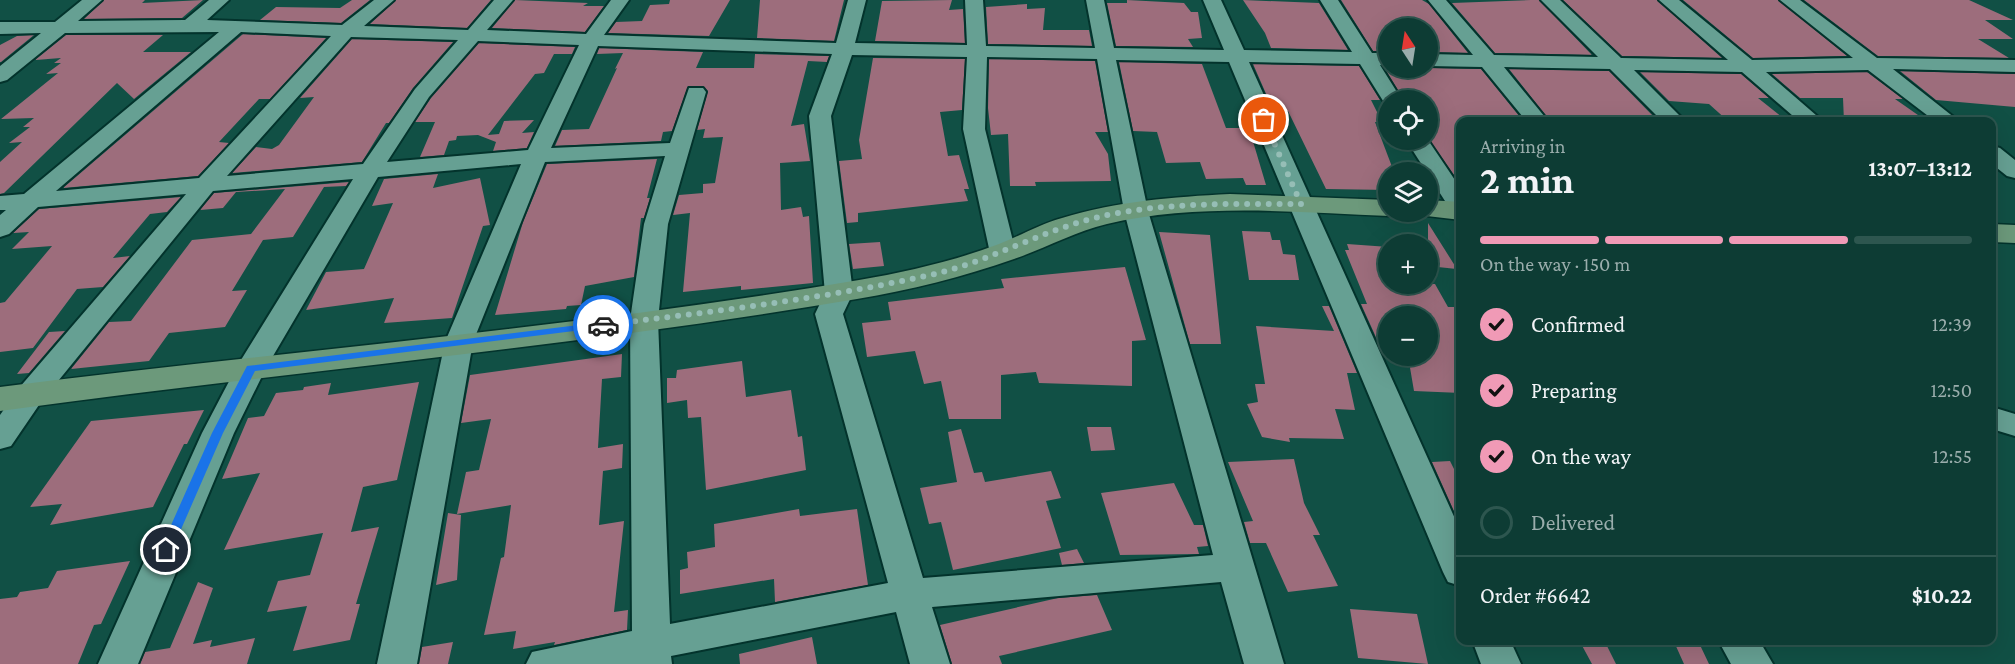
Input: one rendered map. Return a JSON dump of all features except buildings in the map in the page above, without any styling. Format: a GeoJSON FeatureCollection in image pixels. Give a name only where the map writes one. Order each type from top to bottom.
{"type":"FeatureCollection","features":[{"type":"Feature","properties":{"kind":"main road"},"geometry":{"type":"LineString","coordinates":[[15,397],[644,320],[839,293],[928,276],[1003,253],[1072,224],[1136,211],[1212,203],[1378,208]]}},
{"type":"Feature","properties":{"kind":"main road"},"geometry":{"type":"LineString","coordinates":[[1438,209],[1456,209]]}},
{"type":"Feature","properties":{"kind":"main road"},"geometry":{"type":"LineString","coordinates":[[1996,233],[2015,234]]}},
{"type":"Feature","properties":{"kind":"street"},"geometry":{"type":"LineString","coordinates":[[0,76],[57,27],[93,0]]}},
{"type":"Feature","properties":{"kind":"street"},"geometry":{"type":"LineString","coordinates":[[190,25],[220,0]]}},
{"type":"Feature","properties":{"kind":"street"},"geometry":{"type":"LineString","coordinates":[[0,438],[15,397],[345,32],[385,0]]}},
{"type":"Feature","properties":{"kind":"street"},"geometry":{"type":"LineString","coordinates":[[118,664],[218,433],[251,368],[368,171],[422,93],[504,0]]}},
{"type":"Feature","properties":{"kind":"street"},"geometry":{"type":"LineString","coordinates":[[397,664],[459,342],[536,156],[591,40],[620,0]]}},
{"type":"Feature","properties":{"kind":"street"},"geometry":{"type":"LineString","coordinates":[[857,0],[844,49],[820,116],[839,293],[829,314],[930,664]]}},
{"type":"Feature","properties":{"kind":"street"},"geometry":{"type":"LineString","coordinates":[[974,0],[977,52],[974,129],[1003,253]]}},
{"type":"Feature","properties":{"kind":"street"},"geometry":{"type":"LineString","coordinates":[[1095,0],[1136,211],[1264,664]]}},
{"type":"Feature","properties":{"kind":"street"},"geometry":{"type":"LineString","coordinates":[[1212,0],[1456,560]]}},
{"type":"Feature","properties":{"kind":"street"},"geometry":{"type":"LineString","coordinates":[[1329,0],[1385,90]]}},
{"type":"Feature","properties":{"kind":"street"},"geometry":{"type":"LineString","coordinates":[[1437,0],[1535,117]]}},
{"type":"Feature","properties":{"kind":"street"},"geometry":{"type":"LineString","coordinates":[[1550,0],[1671,117]]}},
{"type":"Feature","properties":{"kind":"street"},"geometry":{"type":"LineString","coordinates":[[1668,0],[1808,117]]}},
{"type":"Feature","properties":{"kind":"street"},"geometry":{"type":"LineString","coordinates":[[1789,0],[1943,117]]}},
{"type":"Feature","properties":{"kind":"street"},"geometry":{"type":"LineString","coordinates":[[0,28],[237,26],[345,32],[844,49],[1105,56],[1378,59]]}},
{"type":"Feature","properties":{"kind":"street"},"geometry":{"type":"LineString","coordinates":[[0,229],[31,200],[237,26]]}},
{"type":"Feature","properties":{"kind":"street"},"geometry":{"type":"LineString","coordinates":[[1438,60],[1615,65],[1747,66],[1902,63],[2015,66]]}},
{"type":"Feature","properties":{"kind":"street"},"geometry":{"type":"LineString","coordinates":[[651,655],[644,320],[656,224],[676,149],[696,92]]}},
{"type":"Feature","properties":{"kind":"street"},"geometry":{"type":"LineString","coordinates":[[0,203],[536,156],[676,149]]}},
{"type":"Feature","properties":{"kind":"street"},"geometry":{"type":"LineString","coordinates":[[1423,150],[1456,201]]}},
{"type":"Feature","properties":{"kind":"street"},"geometry":{"type":"LineString","coordinates":[[1996,156],[2015,171]]}},
{"type":"Feature","properties":{"kind":"street"},"geometry":{"type":"LineString","coordinates":[[1996,419],[2015,425]]}},
{"type":"Feature","properties":{"kind":"street"},"geometry":{"type":"LineString","coordinates":[[546,664],[651,655],[911,594],[1235,567]]}},
{"type":"Feature","properties":{"kind":"street"},"geometry":{"type":"LineString","coordinates":[[1493,645],[1501,664]]}},
{"type":"Feature","properties":{"kind":"street"},"geometry":{"type":"LineString","coordinates":[[1741,645],[1754,664]]}},
{"type":"Feature","properties":{"kind":"way so far"},"geometry":{"type":"LineString","coordinates":[[603,325],[839,293],[928,276],[1003,253],[1072,224],[1136,211],[1212,203],[1301,204],[1264,120]]}},
{"type":"Feature","properties":{"kind":"route"},"geometry":{"type":"LineString","coordinates":[[166,550],[218,433],[251,368],[603,325]]}}]}
